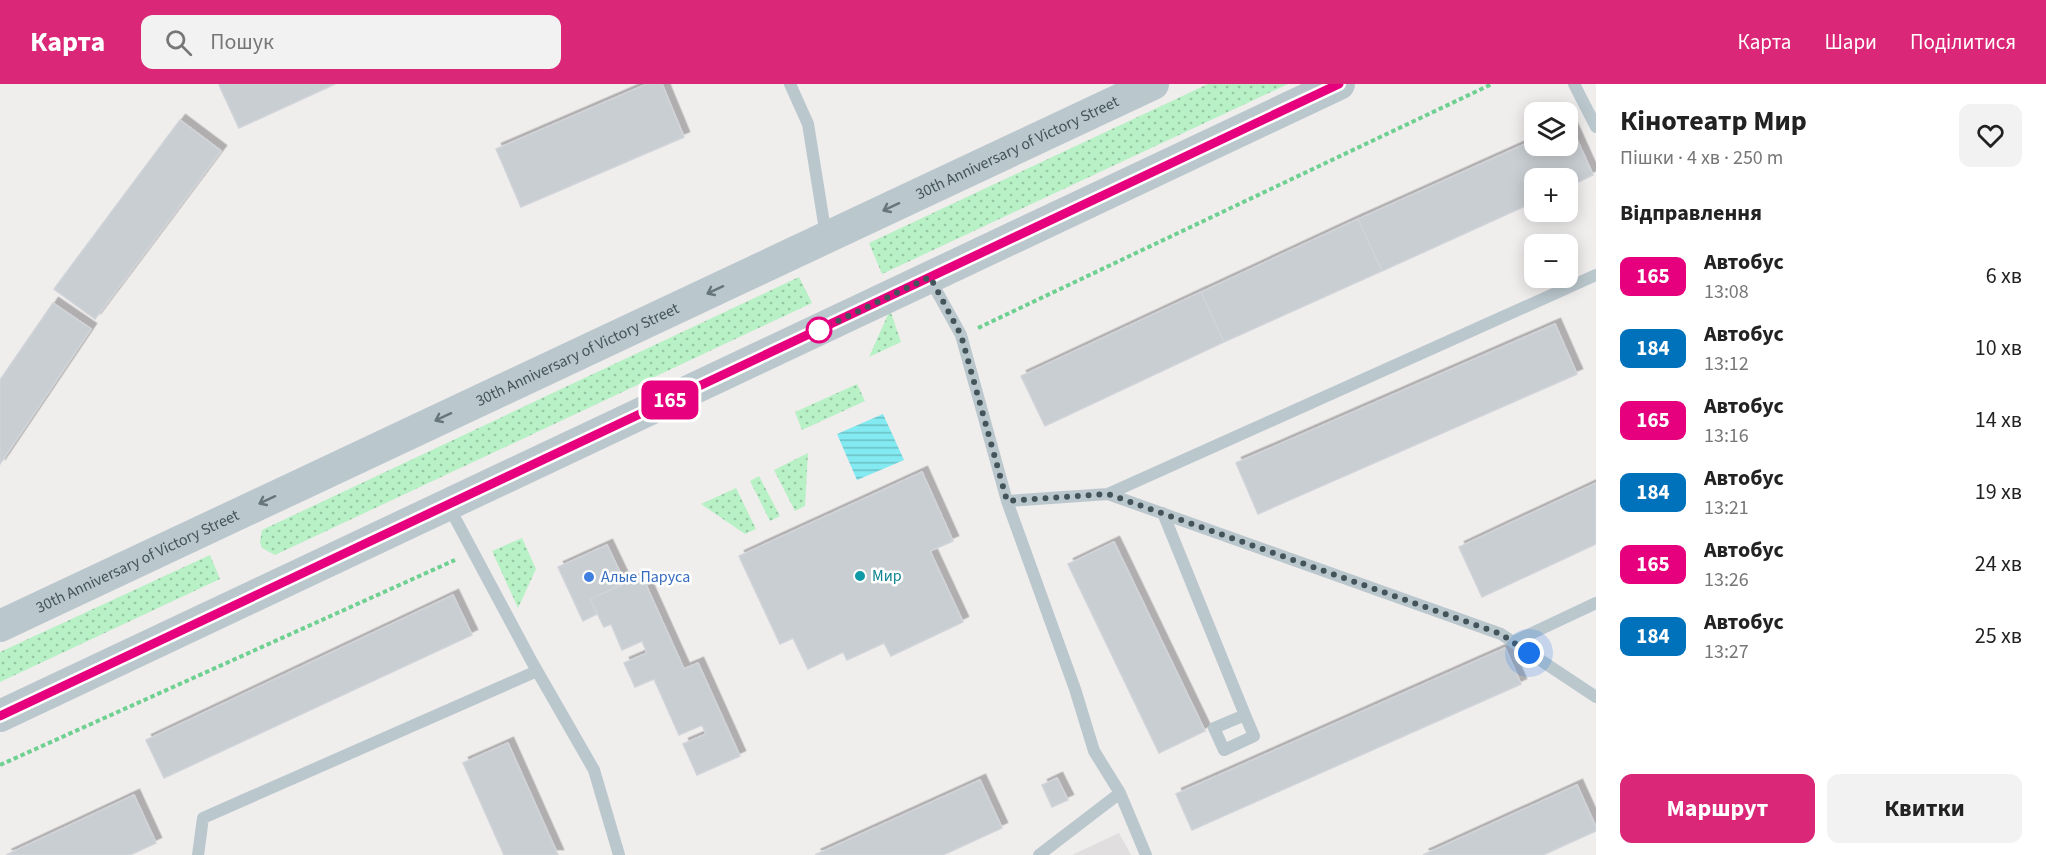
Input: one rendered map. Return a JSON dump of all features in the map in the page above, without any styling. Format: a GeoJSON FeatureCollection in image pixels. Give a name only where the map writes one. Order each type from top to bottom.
{"type":"FeatureCollection","features":[{"type":"Feature","properties":{"kind":"street","name":"30th Anniversary of Victory Street"},"geometry":{"type":"LineString","coordinates":[[0,626],[1153,84]]}},
{"type":"Feature","properties":{"kind":"street"},"geometry":{"type":"LineString","coordinates":[[0,716],[1339,84]]}},
{"type":"Feature","properties":{"kind":"lane"},"geometry":{"type":"LineString","coordinates":[[790,84],[808,124],[826,238]]}},
{"type":"Feature","properties":{"kind":"lane"},"geometry":{"type":"LineString","coordinates":[[1574,84],[1596,127]]}},
{"type":"Feature","properties":{"kind":"lane"},"geometry":{"type":"LineString","coordinates":[[1007,501],[1108,494],[1596,275]]}},
{"type":"Feature","properties":{"kind":"lane"},"geometry":{"type":"LineString","coordinates":[[930,277],[961,335],[1007,501],[1075,689],[1094,751],[1120,793],[1146,855]]}},
{"type":"Feature","properties":{"kind":"lane"},"geometry":{"type":"LineString","coordinates":[[1108,494],[1501,634],[1596,697]]}},
{"type":"Feature","properties":{"kind":"lane"},"geometry":{"type":"LineString","coordinates":[[448,505],[537,671],[594,770],[619,855]]}},
{"type":"Feature","properties":{"kind":"lane"},"geometry":{"type":"LineString","coordinates":[[1162,513],[1245,715]]}},
{"type":"Feature","properties":{"kind":"lane"},"geometry":{"type":"LineString","coordinates":[[1513,642],[1596,603]]}},
{"type":"Feature","properties":{"kind":"lane"},"geometry":{"type":"LineString","coordinates":[[198,855],[202,818],[537,671]]}},
{"type":"Feature","properties":{"kind":"lane"},"geometry":{"type":"LineString","coordinates":[[1039,855],[1120,793]]}},
{"type":"Feature","properties":{"kind":"path"},"geometry":{"type":"LineString","coordinates":[[961,335],[1492,84]]}},
{"type":"Feature","properties":{"kind":"path"},"geometry":{"type":"LineString","coordinates":[[0,765],[455,561]]}},
{"type":"Feature","properties":{"kind":"shaded area"},"geometry":{"type":"Polygon","coordinates":[[[1119,833],[1131,855],[1072,855],[1119,833]]]}},
{"type":"Feature","properties":{"kind":"green space"},"geometry":{"type":"Polygon","coordinates":[[[1208,84],[1288,84],[882,274],[869,243],[1208,84]]]}},
{"type":"Feature","properties":{"kind":"green space"},"geometry":{"type":"Polygon","coordinates":[[[799,277],[812,303],[275,555],[262,548],[260,542],[262,530],[799,277]]]}},
{"type":"Feature","properties":{"kind":"green space"},"geometry":{"type":"Polygon","coordinates":[[[890,310],[901,342],[869,357],[890,310]]]}},
{"type":"Feature","properties":{"kind":"green space"},"geometry":{"type":"Polygon","coordinates":[[[857,384],[865,401],[802,430],[795,412],[857,384]]]}},
{"type":"Feature","properties":{"kind":"green space"},"geometry":{"type":"Polygon","coordinates":[[[808,453],[805,506],[795,511],[774,470],[808,453]]]}},
{"type":"Feature","properties":{"kind":"green space"},"geometry":{"type":"Polygon","coordinates":[[[759,476],[780,516],[770,521],[750,481],[759,476]]]}},
{"type":"Feature","properties":{"kind":"green space"},"geometry":{"type":"Polygon","coordinates":[[[736,488],[756,529],[745,534],[701,504],[736,488]]]}},
{"type":"Feature","properties":{"kind":"green space"},"geometry":{"type":"Polygon","coordinates":[[[522,538],[536,569],[518,608],[492,551],[522,538]]]}},
{"type":"Feature","properties":{"kind":"green space"},"geometry":{"type":"Polygon","coordinates":[[[210,555],[220,579],[0,682],[0,652],[210,555]]]}},
{"type":"Feature","properties":{"kind":"water"},"geometry":{"type":"Polygon","coordinates":[[[883,414],[904,460],[857,480],[837,434],[883,414]]]}},
{"type":"Feature","properties":{"kind":"building"},"geometry":{"type":"Polygon","coordinates":[[[335,84],[239,128],[219,85],[335,84]]]}},
{"type":"Feature","properties":{"kind":"building"},"geometry":{"type":"Polygon","coordinates":[[[647,84],[662,84],[684,137],[521,207],[496,149],[647,84]]]}},
{"type":"Feature","properties":{"kind":"building"},"geometry":{"type":"Polygon","coordinates":[[[180,120],[221,151],[95,319],[54,289],[180,120]]]}},
{"type":"Feature","properties":{"kind":"building"},"geometry":{"type":"Polygon","coordinates":[[[1578,142],[1593,175],[1578,182],[1578,168],[1524,168],[1524,207],[1382,271],[1358,219],[1524,144],[1524,156],[1578,156],[1578,142]]]}},
{"type":"Feature","properties":{"kind":"building"},"geometry":{"type":"Polygon","coordinates":[[[1358,219],[1382,271],[1224,342],[1201,292],[1358,219]]]}},
{"type":"Feature","properties":{"kind":"building"},"geometry":{"type":"Polygon","coordinates":[[[1201,292],[1224,342],[1045,426],[1021,376],[1201,292]]]}},
{"type":"Feature","properties":{"kind":"building"},"geometry":{"type":"Polygon","coordinates":[[[53,303],[91,329],[0,464],[0,380],[53,303]]]}},
{"type":"Feature","properties":{"kind":"building"},"geometry":{"type":"Polygon","coordinates":[[[1555,324],[1577,374],[1258,514],[1236,463],[1555,324]]]}},
{"type":"Feature","properties":{"kind":"building"},"geometry":{"type":"Polygon","coordinates":[[[922,472],[953,541],[930,551],[963,622],[891,656],[884,643],[847,660],[843,652],[808,669],[793,638],[780,644],[739,556],[922,472]]]}},
{"type":"Feature","properties":{"kind":"building"},"geometry":{"type":"Polygon","coordinates":[[[1596,483],[1596,544],[1482,597],[1459,547],[1596,483]]]}},
{"type":"Feature","properties":{"kind":"building"},"geometry":{"type":"Polygon","coordinates":[[[1114,542],[1205,731],[1159,753],[1068,564],[1114,542]]]}},
{"type":"Feature","properties":{"kind":"building"},"geometry":{"type":"Polygon","coordinates":[[[607,545],[625,583],[590,599],[597,614],[583,621],[558,567],[607,545]]]}},
{"type":"Feature","properties":{"kind":"building"},"geometry":{"type":"Polygon","coordinates":[[[642,576],[684,669],[698,663],[740,756],[697,775],[683,744],[706,734],[702,725],[679,735],[654,679],[635,687],[624,663],[647,653],[642,641],[622,650],[611,624],[604,627],[590,599],[642,576]]]}},
{"type":"Feature","properties":{"kind":"building"},"geometry":{"type":"Polygon","coordinates":[[[453,595],[472,635],[164,778],[146,740],[453,595]]]}},
{"type":"Feature","properties":{"kind":"building"},"geometry":{"type":"Polygon","coordinates":[[[1505,648],[1521,684],[1192,830],[1176,794],[1505,648]]]}},
{"type":"Feature","properties":{"kind":"building"},"geometry":{"type":"Polygon","coordinates":[[[508,743],[558,855],[504,855],[463,763],[508,743]]]}},
{"type":"Feature","properties":{"kind":"building"},"geometry":{"type":"Polygon","coordinates":[[[1057,778],[1068,800],[1052,807],[1042,785],[1057,778]]]}},
{"type":"Feature","properties":{"kind":"building"},"geometry":{"type":"Polygon","coordinates":[[[980,780],[1002,828],[943,855],[815,855],[980,780]]]}},
{"type":"Feature","properties":{"kind":"building"},"geometry":{"type":"Polygon","coordinates":[[[1577,785],[1596,831],[1543,855],[1423,855],[1577,785]]]}},
{"type":"Feature","properties":{"kind":"building"},"geometry":{"type":"Polygon","coordinates":[[[134,795],[156,843],[130,855],[6,855],[134,795]]]}},
{"type":"Feature","properties":{"kind":"bus line","name":"165"},"geometry":{"type":"LineString","coordinates":[[0,716],[1339,84]]}},
{"type":"Feature","properties":{"kind":"place","name":"Мир"},"geometry":{"type":"Point","coordinates":[860,576]}},
{"type":"Feature","properties":{"kind":"place","name":"Алые Паруса"},"geometry":{"type":"Point","coordinates":[589,577]}},
{"type":"Feature","properties":{"kind":"route"},"geometry":{"type":"LineString","coordinates":[[819,330],[930,277],[961,335],[1007,501],[1108,494],[1501,634],[1529,653]]}}]}
